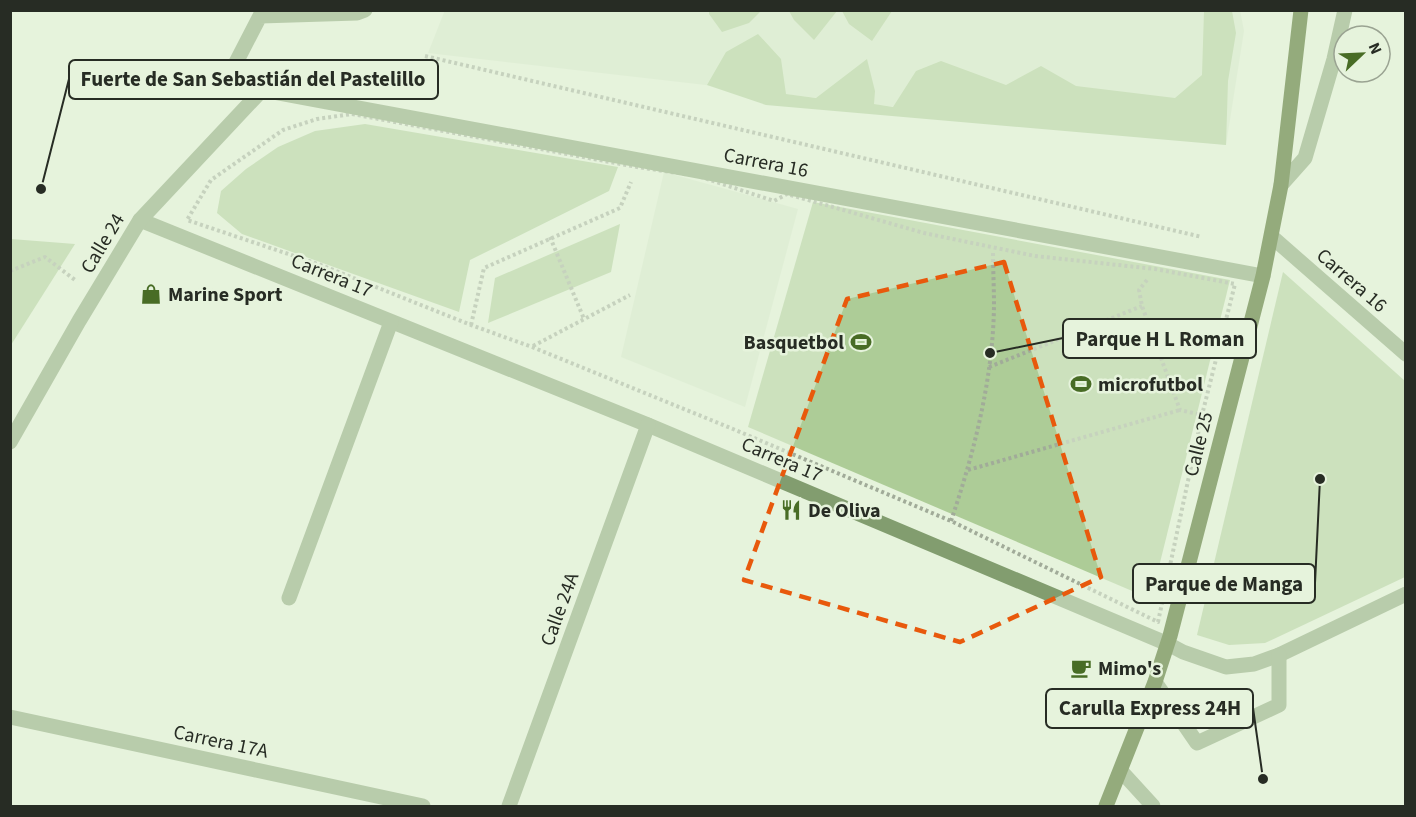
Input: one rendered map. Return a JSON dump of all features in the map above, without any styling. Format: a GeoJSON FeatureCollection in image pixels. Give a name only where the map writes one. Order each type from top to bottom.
{"type":"FeatureCollection","features":[{"type":"Feature","properties":{"kind":"main road","name":"Calle 25"},"geometry":{"type":"LineString","coordinates":[[1106,807],[1168,644],[1263,276],[1281,185],[1301,10]]}},
{"type":"Feature","properties":{"kind":"street"},"geometry":{"type":"LineString","coordinates":[[228,78],[260,16],[357,13],[366,10]]}},
{"type":"Feature","properties":{"kind":"street"},"geometry":{"type":"LineString","coordinates":[[1281,185],[1305,158],[1334,59],[1345,10]]}},
{"type":"Feature","properties":{"kind":"street","name":"Calle 24"},"geometry":{"type":"LineString","coordinates":[[10,442],[140,220],[262,90]]}},
{"type":"Feature","properties":{"kind":"street","name":"Carrera 16"},"geometry":{"type":"LineString","coordinates":[[262,90],[1263,276]]}},
{"type":"Feature","properties":{"kind":"street","name":"Carrera 17"},"geometry":{"type":"LineString","coordinates":[[140,220],[648,425],[1183,652],[1226,667],[1254,664],[1279,655],[1406,594]]}},
{"type":"Feature","properties":{"kind":"street","name":"Carrera 16"},"geometry":{"type":"LineString","coordinates":[[1272,237],[1406,354]]}},
{"type":"Feature","properties":{"kind":"street"},"geometry":{"type":"LineString","coordinates":[[289,598],[391,322]]}},
{"type":"Feature","properties":{"kind":"street","name":"Calle 24A"},"geometry":{"type":"LineString","coordinates":[[510,807],[648,425]]}},
{"type":"Feature","properties":{"kind":"street"},"geometry":{"type":"LineString","coordinates":[[1155,682],[1197,743],[1279,705],[1279,655]]}},
{"type":"Feature","properties":{"kind":"street","name":"Carrera 17A"},"geometry":{"type":"LineString","coordinates":[[10,717],[423,807]]}},
{"type":"Feature","properties":{"kind":"street"},"geometry":{"type":"LineString","coordinates":[[1121,771],[1153,807]]}},
{"type":"Feature","properties":{"kind":"path"},"geometry":{"type":"LineString","coordinates":[[425,56],[1210,239]]}},
{"type":"Feature","properties":{"kind":"path"},"geometry":{"type":"LineString","coordinates":[[352,114],[637,168],[698,176],[774,201],[787,194],[924,233],[1035,256],[1155,269],[1235,284],[1202,416],[1158,621],[951,521],[532,347],[321,265],[188,220],[211,180],[284,130],[317,119],[352,114]]}},
{"type":"Feature","properties":{"kind":"path"},"geometry":{"type":"LineString","coordinates":[[471,325],[484,268],[620,208],[637,168]]}},
{"type":"Feature","properties":{"kind":"path"},"geometry":{"type":"LineString","coordinates":[[550,237],[584,319]]}},
{"type":"Feature","properties":{"kind":"path"},"geometry":{"type":"LineString","coordinates":[[951,521],[968,470],[989,367],[994,307],[993,247]]}},
{"type":"Feature","properties":{"kind":"path"},"geometry":{"type":"LineString","coordinates":[[11,271],[45,257],[94,296]]}},
{"type":"Feature","properties":{"kind":"path"},"geometry":{"type":"LineString","coordinates":[[1155,269],[1139,290],[1142,306],[1180,410]]}},
{"type":"Feature","properties":{"kind":"path"},"geometry":{"type":"LineString","coordinates":[[532,347],[630,295]]}},
{"type":"Feature","properties":{"kind":"path"},"geometry":{"type":"LineString","coordinates":[[989,367],[1142,306]]}},
{"type":"Feature","properties":{"kind":"path"},"geometry":{"type":"LineString","coordinates":[[968,470],[1180,410],[1202,416]]}},
{"type":"Feature","properties":{"kind":"highlighted area"},"geometry":{"type":"Polygon","coordinates":[[[1004,262],[1101,577],[960,642],[744,580],[847,299],[1004,262]]]}},
{"type":"Feature","properties":{"kind":"shaded area"},"geometry":{"type":"Polygon","coordinates":[[[445,10],[1240,10],[1244,31],[1226,145],[428,53],[445,10]]]}},
{"type":"Feature","properties":{"kind":"shaded area"},"geometry":{"type":"Polygon","coordinates":[[[664,172],[798,209],[745,407],[621,357],[664,172]]]}},
{"type":"Feature","properties":{"kind":"green space"},"geometry":{"type":"Polygon","coordinates":[[[709,10],[761,11],[749,23],[722,32],[709,14],[709,10]]]}},
{"type":"Feature","properties":{"kind":"green space"},"geometry":{"type":"Polygon","coordinates":[[[789,11],[837,11],[814,40],[794,20],[789,11]]]}},
{"type":"Feature","properties":{"kind":"green space"},"geometry":{"type":"Polygon","coordinates":[[[842,11],[892,11],[872,41],[849,24],[842,11]]]}},
{"type":"Feature","properties":{"kind":"green space"},"geometry":{"type":"Polygon","coordinates":[[[1204,11],[1232,11],[1236,33],[1228,81],[1226,145],[766,105],[707,85],[726,52],[758,34],[781,59],[786,94],[816,98],[867,59],[875,91],[874,104],[893,107],[916,71],[941,61],[1006,85],[1041,66],[1076,86],[1175,98],[1202,75],[1204,11]]]}},
{"type":"Feature","properties":{"kind":"green space"},"geometry":{"type":"Polygon","coordinates":[[[365,124],[618,167],[609,191],[470,260],[459,312],[242,234],[217,213],[221,191],[246,169],[278,147],[315,131],[365,124]]]}},
{"type":"Feature","properties":{"kind":"green space"},"geometry":{"type":"Polygon","coordinates":[[[813,202],[1230,280],[1151,599],[748,427],[813,202]]]}},
{"type":"Feature","properties":{"kind":"green space"},"geometry":{"type":"Polygon","coordinates":[[[620,224],[611,272],[488,323],[495,278],[620,224]]]}},
{"type":"Feature","properties":{"kind":"green space"},"geometry":{"type":"Polygon","coordinates":[[[10,239],[75,244],[11,345],[10,239]]]}},
{"type":"Feature","properties":{"kind":"green space"},"geometry":{"type":"Polygon","coordinates":[[[1283,272],[1405,381],[1405,577],[1265,643],[1229,645],[1197,635],[1283,272]]]}},
{"type":"Feature","properties":{"kind":"place","name":"Fuerte de San Sebastián del Pastelillo"},"geometry":{"type":"Point","coordinates":[41,189]}},
{"type":"Feature","properties":{"kind":"place","name":"Marine Sport"},"geometry":{"type":"Point","coordinates":[151,294]}},
{"type":"Feature","properties":{"kind":"place","name":"Basquetbol"},"geometry":{"type":"Point","coordinates":[861,342]}},
{"type":"Feature","properties":{"kind":"place","name":"Parque H L Roman"},"geometry":{"type":"Point","coordinates":[990,353]}},
{"type":"Feature","properties":{"kind":"place","name":"microfutbol"},"geometry":{"type":"Point","coordinates":[1081,384]}},
{"type":"Feature","properties":{"kind":"place","name":"Parque de Manga"},"geometry":{"type":"Point","coordinates":[1320,479]}},
{"type":"Feature","properties":{"kind":"place","name":"De Oliva"},"geometry":{"type":"Point","coordinates":[791,510]}},
{"type":"Feature","properties":{"kind":"place","name":"Mimo's"},"geometry":{"type":"Point","coordinates":[1081,668]}},
{"type":"Feature","properties":{"kind":"place","name":"Carulla Express 24H"},"geometry":{"type":"Point","coordinates":[1263,779]}}]}
